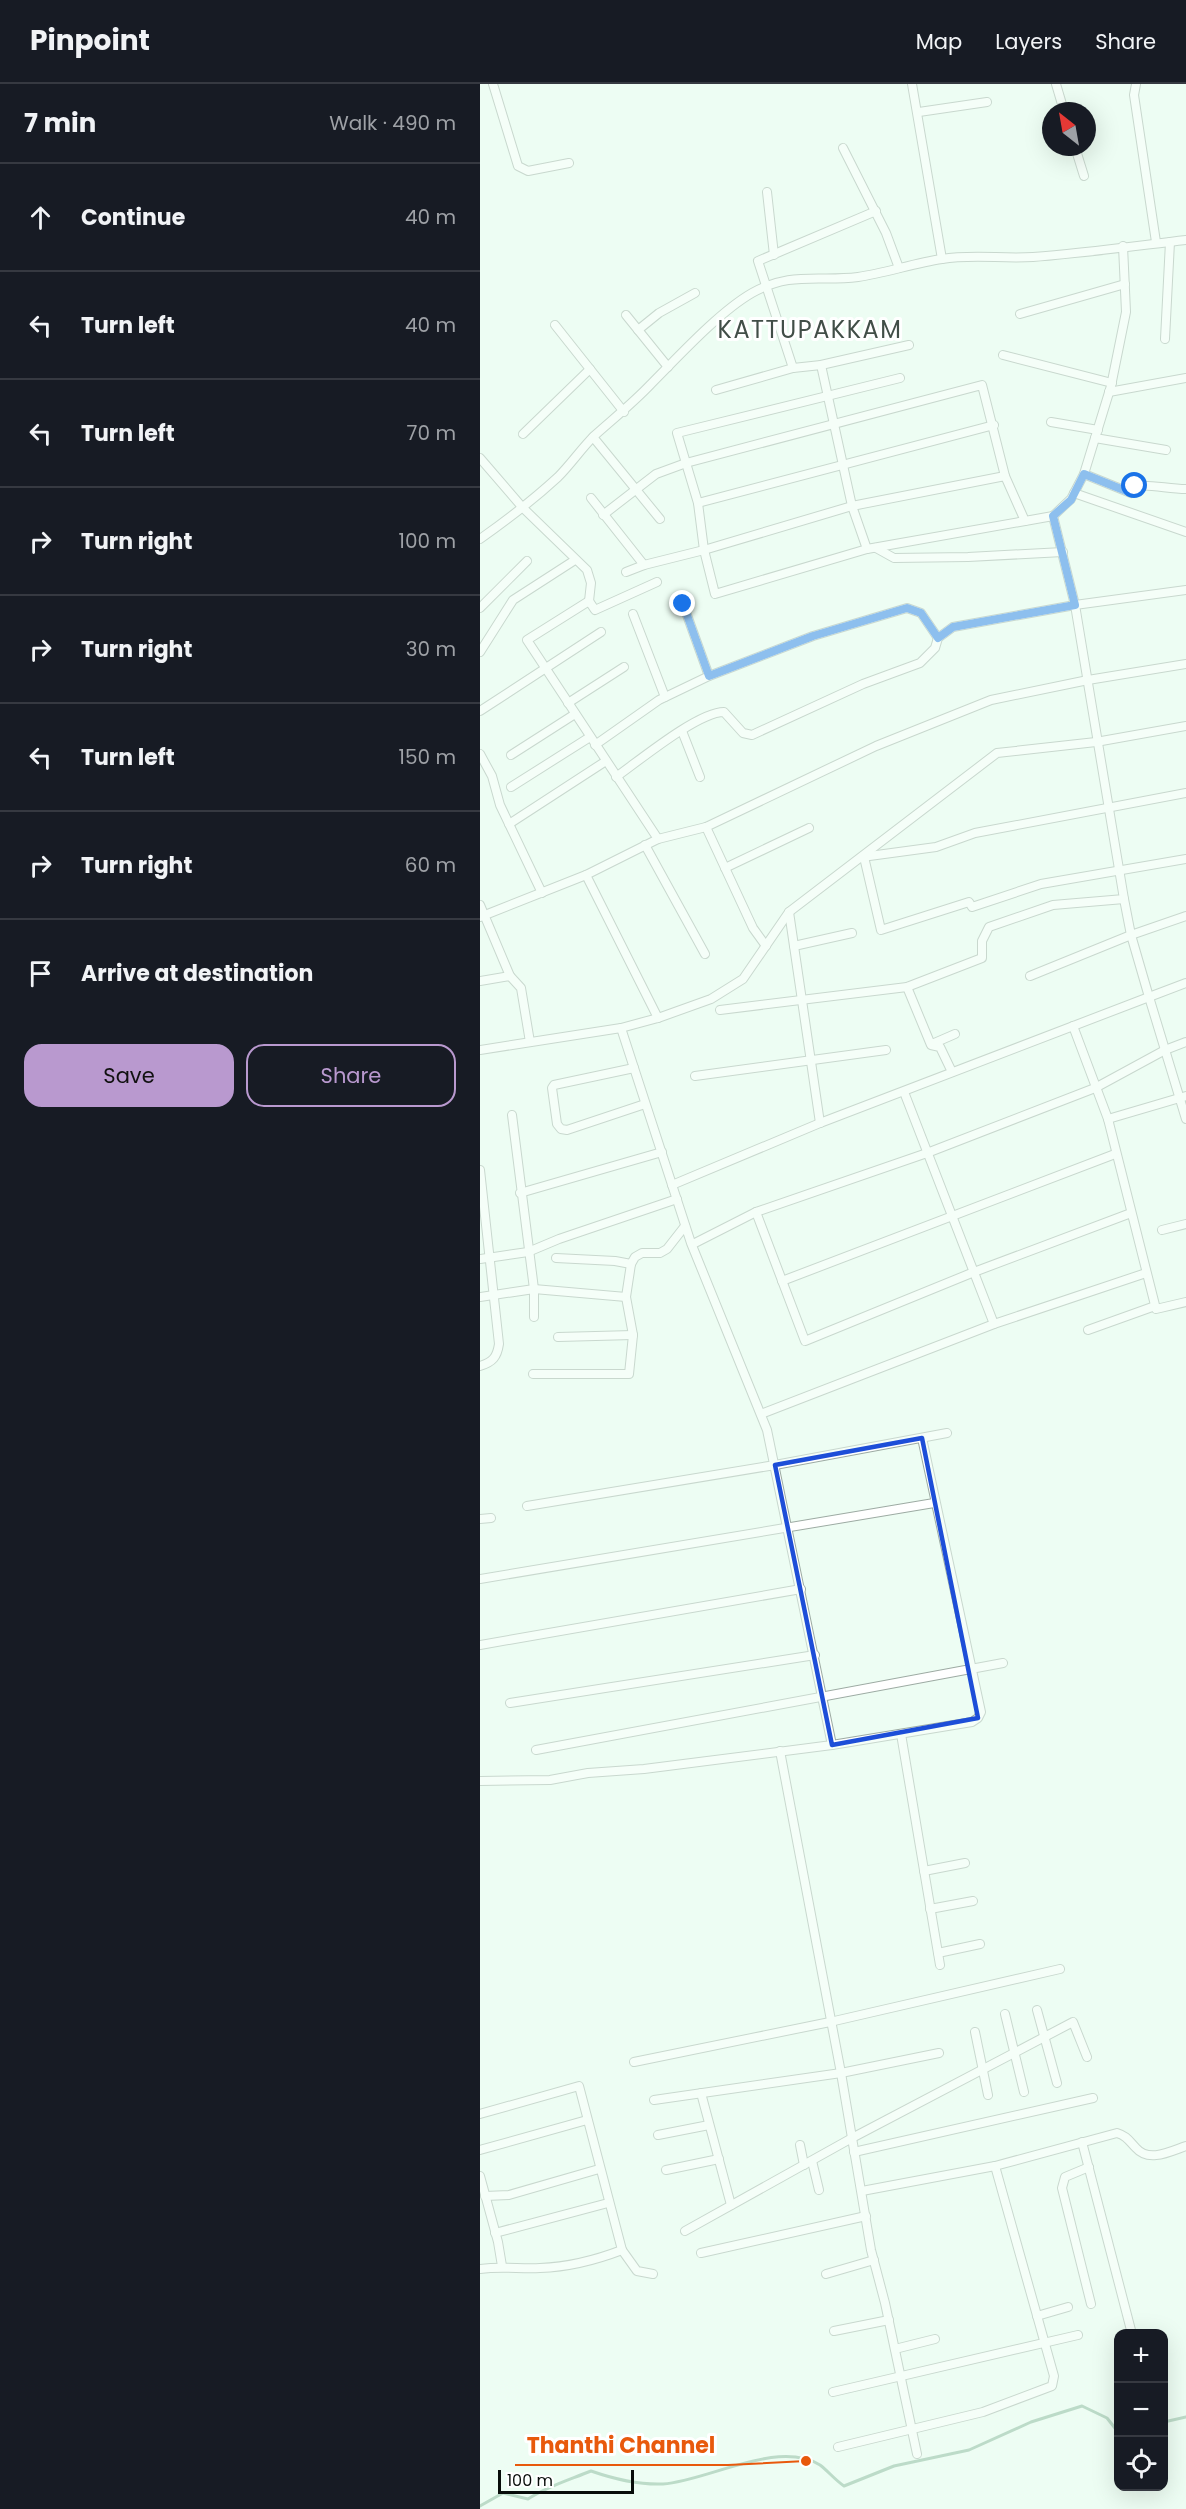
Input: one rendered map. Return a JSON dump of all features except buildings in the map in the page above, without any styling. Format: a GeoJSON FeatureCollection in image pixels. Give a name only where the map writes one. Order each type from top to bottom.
{"type":"FeatureCollection","features":[{"type":"Feature","properties":{"kind":"street"},"geometry":{"type":"LineString","coordinates":[[493,84],[518,166],[528,171],[569,163]]}},
{"type":"Feature","properties":{"kind":"street"},"geometry":{"type":"LineString","coordinates":[[912,84],[942,259]]}},
{"type":"Feature","properties":{"kind":"street"},"geometry":{"type":"LineString","coordinates":[[1056,84],[1061,102]]}},
{"type":"Feature","properties":{"kind":"street"},"geometry":{"type":"LineString","coordinates":[[1136,84],[1134,95],[1156,242]]}},
{"type":"Feature","properties":{"kind":"street"},"geometry":{"type":"LineString","coordinates":[[918,112],[987,102]]}},
{"type":"Feature","properties":{"kind":"street"},"geometry":{"type":"LineString","coordinates":[[843,148],[876,211],[899,268]]}},
{"type":"Feature","properties":{"kind":"street"},"geometry":{"type":"LineString","coordinates":[[1078,156],[1084,176]]}},
{"type":"Feature","properties":{"kind":"street"},"geometry":{"type":"LineString","coordinates":[[767,192],[774,255]]}},
{"type":"Feature","properties":{"kind":"street"},"geometry":{"type":"LineString","coordinates":[[793,368],[758,261],[876,211]]}},
{"type":"Feature","properties":{"kind":"street"},"geometry":{"type":"LineString","coordinates":[[480,539],[523,508],[560,475],[593,437],[624,412],[721,317],[750,294],[767,286],[779,281],[805,277],[840,279],[860,277],[942,259],[979,256],[1033,257],[1186,240]]}},
{"type":"Feature","properties":{"kind":"street"},"geometry":{"type":"LineString","coordinates":[[1165,339],[1170,242]]}},
{"type":"Feature","properties":{"kind":"street"},"geometry":{"type":"LineString","coordinates":[[900,378],[677,433],[698,503],[704,550],[715,594],[872,549],[1053,516],[1071,500],[1084,474],[1112,383],[1126,312],[1124,246]]}},
{"type":"Feature","properties":{"kind":"street"},"geometry":{"type":"LineString","coordinates":[[1020,314],[1125,284]]}},
{"type":"Feature","properties":{"kind":"street"},"geometry":{"type":"LineString","coordinates":[[638,330],[658,313],[695,293]]}},
{"type":"Feature","properties":{"kind":"street"},"geometry":{"type":"LineString","coordinates":[[626,315],[668,367]]}},
{"type":"Feature","properties":{"kind":"street"},"geometry":{"type":"LineString","coordinates":[[555,325],[624,412]]}},
{"type":"Feature","properties":{"kind":"street"},"geometry":{"type":"LineString","coordinates":[[716,390],[793,368],[821,365],[909,345]]}},
{"type":"Feature","properties":{"kind":"street"},"geometry":{"type":"LineString","coordinates":[[1002,355],[1112,383]]}},
{"type":"Feature","properties":{"kind":"street"},"geometry":{"type":"LineString","coordinates":[[821,365],[852,506],[872,549],[894,558],[1063,552]]}},
{"type":"Feature","properties":{"kind":"street"},"geometry":{"type":"LineString","coordinates":[[523,434],[590,369]]}},
{"type":"Feature","properties":{"kind":"street"},"geometry":{"type":"LineString","coordinates":[[1109,392],[1186,378]]}},
{"type":"Feature","properties":{"kind":"street"},"geometry":{"type":"LineString","coordinates":[[603,516],[656,474],[686,463],[982,386],[994,425],[1005,476],[1025,521]]}},
{"type":"Feature","properties":{"kind":"street"},"geometry":{"type":"LineString","coordinates":[[1051,422],[1166,450]]}},
{"type":"Feature","properties":{"kind":"street"},"geometry":{"type":"LineString","coordinates":[[698,503],[844,467],[994,425]]}},
{"type":"Feature","properties":{"kind":"street"},"geometry":{"type":"LineString","coordinates":[[593,437],[660,519]]}},
{"type":"Feature","properties":{"kind":"street"},"geometry":{"type":"LineString","coordinates":[[480,458],[523,508],[586,570],[590,577],[589,601],[596,610],[657,582]]}},
{"type":"Feature","properties":{"kind":"street"},"geometry":{"type":"LineString","coordinates":[[1084,474],[1131,493],[1135,486],[1149,484],[1170,489],[1186,489]]}},
{"type":"Feature","properties":{"kind":"street"},"geometry":{"type":"LineString","coordinates":[[626,572],[852,506],[1005,476]]}},
{"type":"Feature","properties":{"kind":"street"},"geometry":{"type":"LineString","coordinates":[[1074,493],[1186,532]]}},
{"type":"Feature","properties":{"kind":"street"},"geometry":{"type":"LineString","coordinates":[[591,498],[644,565]]}},
{"type":"Feature","properties":{"kind":"street"},"geometry":{"type":"LineString","coordinates":[[1053,516],[1075,605],[1096,742],[1131,935],[1165,1050],[1183,1097],[1186,1119]]}},
{"type":"Feature","properties":{"kind":"street"},"geometry":{"type":"LineString","coordinates":[[480,652],[513,600],[575,560]]}},
{"type":"Feature","properties":{"kind":"street"},"geometry":{"type":"LineString","coordinates":[[480,608],[527,561]]}},
{"type":"Feature","properties":{"kind":"street"},"geometry":{"type":"LineString","coordinates":[[616,777],[682,731],[717,712],[724,712],[743,733],[752,735],[863,684],[920,663],[935,648],[938,638],[953,627],[1075,605],[1186,590]]}},
{"type":"Feature","properties":{"kind":"street"},"geometry":{"type":"LineString","coordinates":[[589,601],[527,640],[658,839]]}},
{"type":"Feature","properties":{"kind":"street"},"geometry":{"type":"LineString","coordinates":[[683,604],[709,676]]}},
{"type":"Feature","properties":{"kind":"street"},"geometry":{"type":"LineString","coordinates":[[511,787],[665,697],[709,676],[813,636],[907,608],[921,613],[938,638]]}},
{"type":"Feature","properties":{"kind":"street"},"geometry":{"type":"LineString","coordinates":[[633,614],[665,697]]}},
{"type":"Feature","properties":{"kind":"street"},"geometry":{"type":"LineString","coordinates":[[480,711],[601,632]]}},
{"type":"Feature","properties":{"kind":"street"},"geometry":{"type":"LineString","coordinates":[[482,916],[586,876],[658,839],[706,827],[876,746],[991,700],[1088,680],[1186,664]]}},
{"type":"Feature","properties":{"kind":"street"},"geometry":{"type":"LineString","coordinates":[[568,703],[624,667]]}},
{"type":"Feature","properties":{"kind":"street"},"geometry":{"type":"LineString","coordinates":[[511,755],[575,714]]}},
{"type":"Feature","properties":{"kind":"street"},"geometry":{"type":"LineString","coordinates":[[480,1050],[621,1028],[711,999],[743,979],[789,912],[998,753],[1096,742],[1186,726]]}},
{"type":"Feature","properties":{"kind":"street"},"geometry":{"type":"LineString","coordinates":[[682,731],[700,777]]}},
{"type":"Feature","properties":{"kind":"street"},"geometry":{"type":"LineString","coordinates":[[480,754],[492,776],[500,805],[542,893]]}},
{"type":"Feature","properties":{"kind":"street"},"geometry":{"type":"LineString","coordinates":[[509,824],[606,762]]}},
{"type":"Feature","properties":{"kind":"street"},"geometry":{"type":"LineString","coordinates":[[863,857],[936,847],[975,832],[1186,793]]}},
{"type":"Feature","properties":{"kind":"street"},"geometry":{"type":"LineString","coordinates":[[706,827],[753,928],[766,946]]}},
{"type":"Feature","properties":{"kind":"street"},"geometry":{"type":"LineString","coordinates":[[725,868],[809,828]]}},
{"type":"Feature","properties":{"kind":"street"},"geometry":{"type":"LineString","coordinates":[[645,845],[705,954]]}},
{"type":"Feature","properties":{"kind":"street"},"geometry":{"type":"LineString","coordinates":[[863,857],[881,930],[969,902],[972,907],[1041,884],[1186,859]]}},
{"type":"Feature","properties":{"kind":"street"},"geometry":{"type":"LineString","coordinates":[[586,876],[657,1018]]}},
{"type":"Feature","properties":{"kind":"street"},"geometry":{"type":"LineString","coordinates":[[720,1010],[907,987],[982,958],[982,941],[989,927],[1053,904],[1124,899]]}},
{"type":"Feature","properties":{"kind":"street"},"geometry":{"type":"LineString","coordinates":[[480,905],[482,916],[510,976],[521,988],[530,1042]]}},
{"type":"Feature","properties":{"kind":"street"},"geometry":{"type":"LineString","coordinates":[[789,912],[820,1123]]}},
{"type":"Feature","properties":{"kind":"street"},"geometry":{"type":"LineString","coordinates":[[1030,976],[1131,935],[1186,916]]}},
{"type":"Feature","properties":{"kind":"street"},"geometry":{"type":"LineString","coordinates":[[794,946],[852,933]]}},
{"type":"Feature","properties":{"kind":"street"},"geometry":{"type":"LineString","coordinates":[[480,981],[510,976]]}},
{"type":"Feature","properties":{"kind":"street"},"geometry":{"type":"LineString","coordinates":[[672,1185],[820,1123],[1186,983]]}},
{"type":"Feature","properties":{"kind":"street"},"geometry":{"type":"LineString","coordinates":[[907,987],[930,1045]]}},
{"type":"Feature","properties":{"kind":"street"},"geometry":{"type":"LineString","coordinates":[[1073,1026],[1108,1119],[1156,1309],[1186,1302]]}},
{"type":"Feature","properties":{"kind":"street"},"geometry":{"type":"LineString","coordinates":[[621,1028],[685,1226],[767,1430],[832,1745]]}},
{"type":"Feature","properties":{"kind":"street"},"geometry":{"type":"LineString","coordinates":[[930,1045],[955,1034]]}},
{"type":"Feature","properties":{"kind":"street"},"geometry":{"type":"LineString","coordinates":[[693,1244],[756,1212],[927,1153],[1095,1088],[1165,1050],[1186,1042]]}},
{"type":"Feature","properties":{"kind":"street"},"geometry":{"type":"LineString","coordinates":[[930,1045],[940,1047],[952,1072]]}},
{"type":"Feature","properties":{"kind":"street"},"geometry":{"type":"LineString","coordinates":[[694,1076],[886,1050]]}},
{"type":"Feature","properties":{"kind":"street"},"geometry":{"type":"LineString","coordinates":[[634,1068],[554,1085],[552,1088],[557,1124],[561,1129],[567,1130],[645,1104]]}},
{"type":"Feature","properties":{"kind":"street"},"geometry":{"type":"LineString","coordinates":[[904,1092],[994,1324]]}},
{"type":"Feature","properties":{"kind":"street"},"geometry":{"type":"LineString","coordinates":[[1108,1119],[1183,1097]]}},
{"type":"Feature","properties":{"kind":"street"},"geometry":{"type":"LineString","coordinates":[[512,1115],[520,1193],[534,1289],[534,1317]]}},
{"type":"Feature","properties":{"kind":"street"},"geometry":{"type":"LineString","coordinates":[[520,1193],[662,1152]]}},
{"type":"Feature","properties":{"kind":"street"},"geometry":{"type":"LineString","coordinates":[[782,1281],[1115,1154]]}},
{"type":"Feature","properties":{"kind":"street"},"geometry":{"type":"LineString","coordinates":[[480,1170],[499,1344],[498,1354],[493,1360],[480,1366]]}},
{"type":"Feature","properties":{"kind":"street"},"geometry":{"type":"LineString","coordinates":[[480,1259],[528,1252],[559,1239],[677,1199]]}},
{"type":"Feature","properties":{"kind":"street"},"geometry":{"type":"LineString","coordinates":[[756,1212],[805,1341],[974,1272],[1131,1214]]}},
{"type":"Feature","properties":{"kind":"street"},"geometry":{"type":"LineString","coordinates":[[1162,1230],[1186,1224]]}},
{"type":"Feature","properties":{"kind":"street"},"geometry":{"type":"LineString","coordinates":[[533,1374],[629,1374],[633,1335],[626,1298],[631,1264],[635,1257],[642,1253],[660,1253],[668,1249],[685,1226]]}},
{"type":"Feature","properties":{"kind":"street"},"geometry":{"type":"LineString","coordinates":[[556,1258],[605,1260],[631,1264]]}},
{"type":"Feature","properties":{"kind":"street"},"geometry":{"type":"LineString","coordinates":[[760,1414],[994,1324],[1146,1273]]}},
{"type":"Feature","properties":{"kind":"street"},"geometry":{"type":"LineString","coordinates":[[480,1297],[534,1289],[626,1298]]}},
{"type":"Feature","properties":{"kind":"street"},"geometry":{"type":"LineString","coordinates":[[1088,1330],[1155,1306]]}},
{"type":"Feature","properties":{"kind":"street"},"geometry":{"type":"LineString","coordinates":[[558,1337],[633,1335]]}},
{"type":"Feature","properties":{"kind":"street"},"geometry":{"type":"LineString","coordinates":[[526,1506],[775,1465],[947,1433]]}},
{"type":"Feature","properties":{"kind":"street"},"geometry":{"type":"LineString","coordinates":[[480,1781],[550,1780],[588,1773],[644,1769],[832,1745],[972,1722],[978,1718],[981,1712],[934,1503],[922,1438]]}},
{"type":"Feature","properties":{"kind":"street"},"geometry":{"type":"LineString","coordinates":[[480,1579],[934,1503]]}},
{"type":"Feature","properties":{"kind":"street"},"geometry":{"type":"LineString","coordinates":[[480,1519],[491,1518]]}},
{"type":"Feature","properties":{"kind":"street"},"geometry":{"type":"LineString","coordinates":[[480,1645],[801,1589]]}},
{"type":"Feature","properties":{"kind":"street"},"geometry":{"type":"LineString","coordinates":[[510,1703],[815,1655]]}},
{"type":"Feature","properties":{"kind":"street"},"geometry":{"type":"LineString","coordinates":[[536,1750],[1003,1663]]}},
{"type":"Feature","properties":{"kind":"street"},"geometry":{"type":"LineString","coordinates":[[901,1734],[940,1965]]}},
{"type":"Feature","properties":{"kind":"street"},"geometry":{"type":"LineString","coordinates":[[780,1751],[874,2260],[917,2454]]}},
{"type":"Feature","properties":{"kind":"street"},"geometry":{"type":"LineString","coordinates":[[924,1871],[965,1863]]}},
{"type":"Feature","properties":{"kind":"street"},"geometry":{"type":"LineString","coordinates":[[930,1909],[974,1901]]}},
{"type":"Feature","properties":{"kind":"street"},"geometry":{"type":"LineString","coordinates":[[938,1953],[980,1944]]}},
{"type":"Feature","properties":{"kind":"street"},"geometry":{"type":"LineString","coordinates":[[634,2062],[830,2022],[1060,1969]]}},
{"type":"Feature","properties":{"kind":"street"},"geometry":{"type":"LineString","coordinates":[[1037,2010],[1057,2084]]}},
{"type":"Feature","properties":{"kind":"street"},"geometry":{"type":"LineString","coordinates":[[1005,2014],[1024,2092]]}},
{"type":"Feature","properties":{"kind":"street"},"geometry":{"type":"LineString","coordinates":[[685,2231],[852,2138],[1073,2022],[1087,2057]]}},
{"type":"Feature","properties":{"kind":"street"},"geometry":{"type":"LineString","coordinates":[[975,2032],[988,2095]]}},
{"type":"Feature","properties":{"kind":"street"},"geometry":{"type":"LineString","coordinates":[[654,2100],[841,2073],[939,2053]]}},
{"type":"Feature","properties":{"kind":"street"},"geometry":{"type":"LineString","coordinates":[[480,2114],[579,2086],[622,2250],[637,2271],[653,2274]]}},
{"type":"Feature","properties":{"kind":"street"},"geometry":{"type":"LineString","coordinates":[[701,2093],[731,2205]]}},
{"type":"Feature","properties":{"kind":"street"},"geometry":{"type":"LineString","coordinates":[[854,2152],[1093,2098]]}},
{"type":"Feature","properties":{"kind":"street"},"geometry":{"type":"LineString","coordinates":[[480,2150],[587,2120]]}},
{"type":"Feature","properties":{"kind":"street"},"geometry":{"type":"LineString","coordinates":[[658,2135],[710,2125]]}},
{"type":"Feature","properties":{"kind":"street"},"geometry":{"type":"LineString","coordinates":[[862,2191],[995,2166],[1117,2133],[1128,2138],[1138,2151],[1153,2156],[1186,2146]]}},
{"type":"Feature","properties":{"kind":"street"},"geometry":{"type":"LineString","coordinates":[[1082,2142],[1131,2329]]}},
{"type":"Feature","properties":{"kind":"street"},"geometry":{"type":"LineString","coordinates":[[800,2145],[819,2190]]}},
{"type":"Feature","properties":{"kind":"street"},"geometry":{"type":"LineString","coordinates":[[666,2170],[718,2159]]}},
{"type":"Feature","properties":{"kind":"street"},"geometry":{"type":"LineString","coordinates":[[838,2447],[983,2412],[1049,2388],[1054,2380],[995,2166]]}},
{"type":"Feature","properties":{"kind":"street"},"geometry":{"type":"LineString","coordinates":[[1089,2167],[1065,2177],[1062,2188],[1091,2304]]}},
{"type":"Feature","properties":{"kind":"street"},"geometry":{"type":"LineString","coordinates":[[485,2196],[509,2195],[599,2169]]}},
{"type":"Feature","properties":{"kind":"street"},"geometry":{"type":"LineString","coordinates":[[480,2176],[502,2266]]}},
{"type":"Feature","properties":{"kind":"street"},"geometry":{"type":"LineString","coordinates":[[495,2233],[608,2203]]}},
{"type":"Feature","properties":{"kind":"street"},"geometry":{"type":"LineString","coordinates":[[701,2253],[866,2216]]}},
{"type":"Feature","properties":{"kind":"street"},"geometry":{"type":"LineString","coordinates":[[480,2270],[502,2266],[540,2268],[591,2261],[622,2250]]}},
{"type":"Feature","properties":{"kind":"street"},"geometry":{"type":"LineString","coordinates":[[826,2274],[874,2260]]}},
{"type":"Feature","properties":{"kind":"street"},"geometry":{"type":"LineString","coordinates":[[1037,2316],[1068,2307]]}},
{"type":"Feature","properties":{"kind":"street"},"geometry":{"type":"LineString","coordinates":[[834,2331],[889,2320]]}},
{"type":"Feature","properties":{"kind":"street"},"geometry":{"type":"LineString","coordinates":[[833,2392],[1078,2335]]}},
{"type":"Feature","properties":{"kind":"street"},"geometry":{"type":"LineString","coordinates":[[895,2349],[935,2339]]}},
{"type":"Feature","properties":{"kind":"highlighted area"},"geometry":{"type":"Polygon","coordinates":[[[922,1438],[978,1718],[832,1745],[775,1465],[922,1438]]]}},
{"type":"Feature","properties":{"kind":"waterway"},"geometry":{"type":"LineString","coordinates":[[480,2506],[503,2493],[528,2499],[591,2471],[626,2481],[663,2484],[763,2459],[784,2457],[803,2458],[820,2465],[844,2486],[894,2466],[969,2450],[1031,2422],[1082,2406],[1107,2418],[1114,2427]]}},
{"type":"Feature","properties":{"kind":"waterway"},"geometry":{"type":"LineString","coordinates":[[1168,2421],[1186,2417]]}},
{"type":"Feature","properties":{"kind":"place","name":"Thanthi Channel"},"geometry":{"type":"Point","coordinates":[806,2461]}},
{"type":"Feature","properties":{"kind":"district","name":"KATTUPAKKAM"},"geometry":{"type":"Point","coordinates":[810,330]}},
{"type":"Feature","properties":{"kind":"route"},"geometry":{"type":"LineString","coordinates":[[683,604],[709,676],[813,636],[907,608],[921,613],[938,638],[953,627],[1075,605],[1053,516],[1071,500],[1084,474],[1131,493],[1135,486]]}}]}
